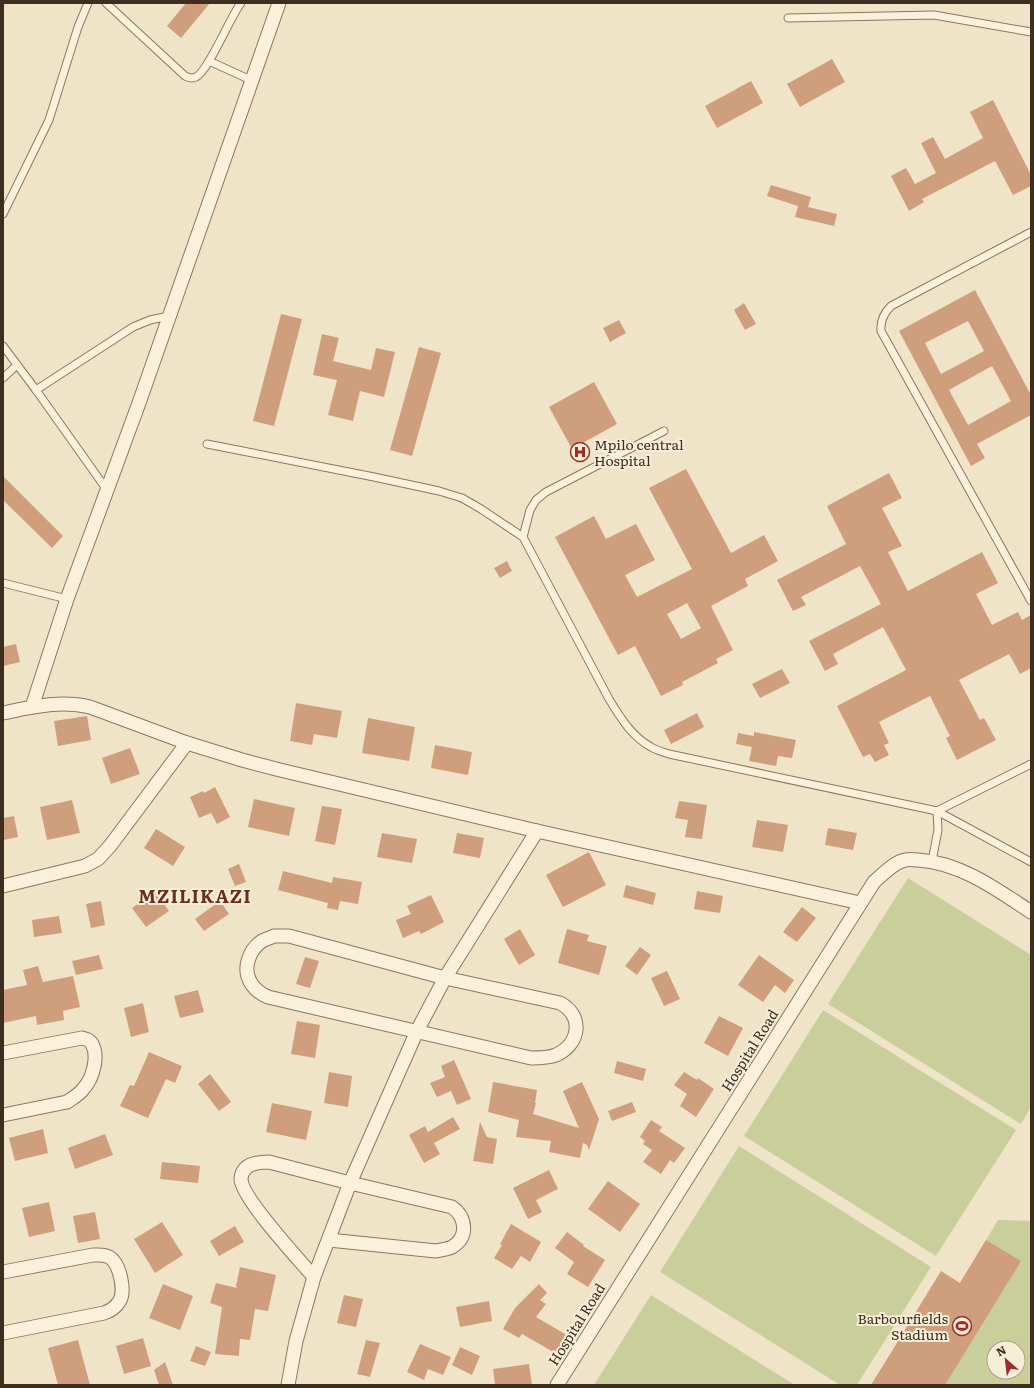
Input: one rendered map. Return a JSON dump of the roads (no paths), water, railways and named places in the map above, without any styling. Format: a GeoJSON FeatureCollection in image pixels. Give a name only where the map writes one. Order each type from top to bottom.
{"type":"FeatureCollection","features":[{"type":"Feature","properties":{"kind":"street"},"geometry":{"type":"LineString","coordinates":[[32,707],[67,599],[253,81],[279,3]]}},
{"type":"Feature","properties":{"kind":"street"},"geometry":{"type":"LineString","coordinates":[[3,713],[32,707],[66,703],[84,705],[187,743],[280,770],[537,831],[860,903]]}},
{"type":"Feature","properties":{"kind":"street"},"geometry":{"type":"LineString","coordinates":[[3,886],[85,866],[98,859],[110,846],[187,743]]}},
{"type":"Feature","properties":{"kind":"street"},"geometry":{"type":"LineString","coordinates":[[288,1385],[296,1341],[314,1277],[350,1184],[417,1031],[444,978],[537,831]]}},
{"type":"Feature","properties":{"kind":"street","name":"Hospital Road"},"geometry":{"type":"LineString","coordinates":[[557,1385],[874,882],[890,868],[905,860],[932,861],[952,867],[980,879],[1031,912]]}},
{"type":"Feature","properties":{"kind":"street"},"geometry":{"type":"LineString","coordinates":[[274,936],[289,936],[444,978],[560,1003],[568,1007],[574,1015],[576,1025],[574,1037],[568,1047],[557,1054],[544,1058],[531,1058],[417,1031],[268,997],[259,992],[251,983],[247,971],[248,959],[254,948],[263,940],[274,936]]}},
{"type":"Feature","properties":{"kind":"street"},"geometry":{"type":"LineString","coordinates":[[3,1053],[82,1038],[92,1043],[95,1063],[89,1080],[84,1088],[67,1102],[3,1115]]}},
{"type":"Feature","properties":{"kind":"street"},"geometry":{"type":"LineString","coordinates":[[314,1277],[254,1205],[244,1189],[241,1178],[245,1168],[256,1162],[269,1162],[350,1184],[452,1207],[459,1212],[463,1222],[464,1232],[460,1241],[451,1248],[436,1251],[329,1240]]}},
{"type":"Feature","properties":{"kind":"street"},"geometry":{"type":"LineString","coordinates":[[3,1272],[93,1255],[103,1255],[109,1257],[114,1262],[121,1282],[122,1292],[120,1301],[117,1305],[104,1314],[3,1333]]}},
{"type":"Feature","properties":{"kind":"lane"},"geometry":{"type":"LineString","coordinates":[[3,214],[49,120],[78,27],[88,3]]}},
{"type":"Feature","properties":{"kind":"lane"},"geometry":{"type":"LineString","coordinates":[[106,3],[190,79],[196,78],[200,75],[241,3]]}},
{"type":"Feature","properties":{"kind":"lane"},"geometry":{"type":"LineString","coordinates":[[788,18],[934,15],[1031,32]]}},
{"type":"Feature","properties":{"kind":"lane"},"geometry":{"type":"LineString","coordinates":[[209,61],[253,81]]}},
{"type":"Feature","properties":{"kind":"lane"},"geometry":{"type":"LineString","coordinates":[[1031,232],[891,306],[886,311],[880,324],[881,331],[1031,601]]}},
{"type":"Feature","properties":{"kind":"lane"},"geometry":{"type":"LineString","coordinates":[[36,390],[133,327],[150,320],[169,316]]}},
{"type":"Feature","properties":{"kind":"lane"},"geometry":{"type":"LineString","coordinates":[[3,346],[107,490]]}},
{"type":"Feature","properties":{"kind":"lane"},"geometry":{"type":"LineString","coordinates":[[3,378],[17,365]]}},
{"type":"Feature","properties":{"kind":"lane"},"geometry":{"type":"LineString","coordinates":[[523,538],[530,510],[536,500],[546,492],[664,431]]}},
{"type":"Feature","properties":{"kind":"lane"},"geometry":{"type":"LineString","coordinates":[[207,444],[439,491],[462,498],[481,508],[523,538],[608,699],[622,721],[636,736],[650,746],[669,754],[937,811],[1031,862]]}},
{"type":"Feature","properties":{"kind":"lane"},"geometry":{"type":"LineString","coordinates":[[3,583],[67,599]]}},
{"type":"Feature","properties":{"kind":"lane"},"geometry":{"type":"LineString","coordinates":[[937,811],[1031,764]]}},
{"type":"Feature","properties":{"kind":"lane"},"geometry":{"type":"LineString","coordinates":[[932,861],[938,830],[937,811]]}},
{"type":"Feature","properties":{"kind":"place","name":"Mpilo central Hospital"},"geometry":{"type":"Point","coordinates":[580,452]}},
{"type":"Feature","properties":{"kind":"place","name":"Barbourfields Stadium"},"geometry":{"type":"Point","coordinates":[962,1326]}},
{"type":"Feature","properties":{"kind":"district","name":"MZILIKAZI"},"geometry":{"type":"Point","coordinates":[195,895]}}]}
